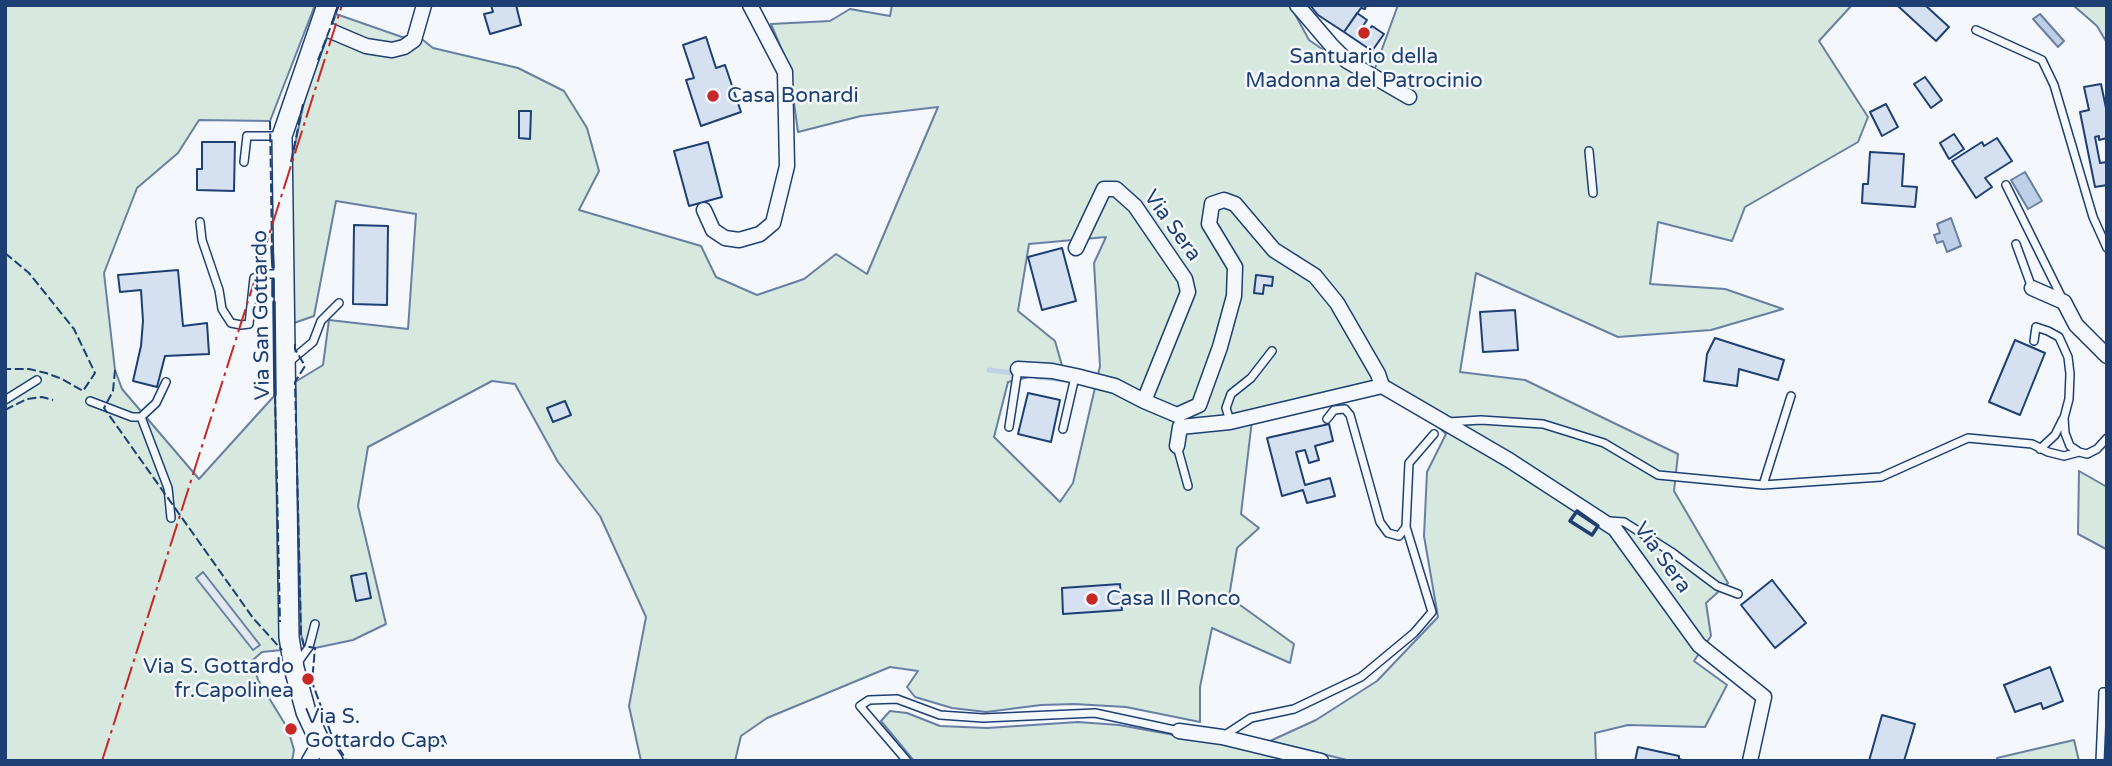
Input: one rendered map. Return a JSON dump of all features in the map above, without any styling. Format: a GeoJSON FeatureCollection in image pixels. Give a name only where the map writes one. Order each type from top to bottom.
{"type":"FeatureCollection","features":[{"type":"Feature","properties":{"kind":"street","name":"Via San Gottardo"},"geometry":{"type":"LineString","coordinates":[[327,5],[282,136],[289,637],[306,712],[320,742],[333,761]]}},
{"type":"Feature","properties":{"kind":"street"},"geometry":{"type":"LineString","coordinates":[[319,26],[366,46],[392,50],[404,47],[414,40],[424,5]]}},
{"type":"Feature","properties":{"kind":"street"},"geometry":{"type":"LineString","coordinates":[[704,211],[713,230],[724,238],[739,240],[760,234],[773,223],[787,166],[785,72],[750,5]]}},
{"type":"Feature","properties":{"kind":"street"},"geometry":{"type":"LineString","coordinates":[[1297,5],[1347,61],[1409,97]]}},
{"type":"Feature","properties":{"kind":"street"},"geometry":{"type":"LineString","coordinates":[[1320,32],[1339,38]]}},
{"type":"Feature","properties":{"kind":"street","name":"Via Sera"},"geometry":{"type":"LineString","coordinates":[[1076,248],[1104,189],[1116,189],[1135,205],[1185,278],[1188,292],[1144,401]]}},
{"type":"Feature","properties":{"kind":"street","name":"Via Sera"},"geometry":{"type":"LineString","coordinates":[[1018,369],[1052,371],[1074,382],[1115,386],[1177,415],[1199,405],[1220,347],[1234,296],[1234,267],[1209,224],[1212,204],[1224,200],[1235,204],[1274,250],[1315,276],[1337,303],[1378,374],[1387,383],[1444,422],[1510,460],[1615,529],[1699,645],[1763,697],[1750,761]]}},
{"type":"Feature","properties":{"kind":"street"},"geometry":{"type":"LineString","coordinates":[[2032,288],[2064,302],[2076,325],[2107,356]]}},
{"type":"Feature","properties":{"kind":"street"},"geometry":{"type":"LineString","coordinates":[[1177,446],[1180,427],[1230,422],[1387,383]]}},
{"type":"Feature","properties":{"kind":"street"},"geometry":{"type":"LineString","coordinates":[[1179,731],[1222,737],[1321,761]]}},
{"type":"Feature","properties":{"kind":"street"},"geometry":{"type":"LineString","coordinates":[[309,761],[320,742]]}},
{"type":"Feature","properties":{"kind":"lane"},"geometry":{"type":"LineString","coordinates":[[1976,30],[2042,60],[2054,85],[2093,217],[2107,248]]}},
{"type":"Feature","properties":{"kind":"lane"},"geometry":{"type":"LineString","coordinates":[[244,162],[247,136],[282,136]]}},
{"type":"Feature","properties":{"kind":"lane"},"geometry":{"type":"LineString","coordinates":[[1589,151],[1593,193]]}},
{"type":"Feature","properties":{"kind":"lane"},"geometry":{"type":"LineString","coordinates":[[2006,185],[2064,302]]}},
{"type":"Feature","properties":{"kind":"lane"},"geometry":{"type":"LineString","coordinates":[[200,222],[202,240],[219,290],[222,309],[230,323],[241,326],[249,324],[254,278],[264,274],[284,274]]}},
{"type":"Feature","properties":{"kind":"lane"},"geometry":{"type":"LineString","coordinates":[[2016,244],[2032,288]]}},
{"type":"Feature","properties":{"kind":"lane"},"geometry":{"type":"LineString","coordinates":[[285,364],[313,342],[321,321],[339,303]]}},
{"type":"Feature","properties":{"kind":"lane"},"geometry":{"type":"LineString","coordinates":[[2034,341],[2036,327],[2059,337],[2068,357],[2070,374],[2069,399],[2064,418],[2055,435],[2040,449]]}},
{"type":"Feature","properties":{"kind":"lane"},"geometry":{"type":"LineString","coordinates":[[1230,422],[1226,408],[1230,394],[1251,378],[1272,351]]}},
{"type":"Feature","properties":{"kind":"lane"},"geometry":{"type":"LineString","coordinates":[[1009,427],[1018,369]]}},
{"type":"Feature","properties":{"kind":"lane"},"geometry":{"type":"LineString","coordinates":[[5,400],[37,380]]}},
{"type":"Feature","properties":{"kind":"lane"},"geometry":{"type":"LineString","coordinates":[[141,417],[156,403],[166,382]]}},
{"type":"Feature","properties":{"kind":"lane"},"geometry":{"type":"LineString","coordinates":[[1063,429],[1074,382]]}},
{"type":"Feature","properties":{"kind":"lane"},"geometry":{"type":"LineString","coordinates":[[1763,485],[1791,396]]}},
{"type":"Feature","properties":{"kind":"lane"},"geometry":{"type":"LineString","coordinates":[[90,401],[104,408],[141,417]]}},
{"type":"Feature","properties":{"kind":"lane"},"geometry":{"type":"LineString","coordinates":[[1327,419],[1334,410],[1345,410],[1350,415],[1380,522],[1388,533],[1399,536],[1406,527]]}},
{"type":"Feature","properties":{"kind":"lane"},"geometry":{"type":"LineString","coordinates":[[141,417],[168,488],[171,517]]}},
{"type":"Feature","properties":{"kind":"lane"},"geometry":{"type":"LineString","coordinates":[[2064,418],[2070,446],[2079,453]]}},
{"type":"Feature","properties":{"kind":"lane"},"geometry":{"type":"LineString","coordinates":[[1444,422],[1543,424],[1604,443],[1658,475],[1763,485],[1881,477],[1968,438],[2032,444],[2064,456],[2087,454],[2107,439]]}},
{"type":"Feature","properties":{"kind":"lane"},"geometry":{"type":"LineString","coordinates":[[1222,737],[1251,718],[1294,709],[1361,677],[1414,633],[1432,612],[1406,527],[1409,463],[1434,434]]}},
{"type":"Feature","properties":{"kind":"lane"},"geometry":{"type":"LineString","coordinates":[[1177,446],[1188,486]]}},
{"type":"Feature","properties":{"kind":"lane"},"geometry":{"type":"LineString","coordinates":[[1601,520],[1624,522],[1673,553],[1717,586],[1738,594]]}},
{"type":"Feature","properties":{"kind":"lane"},"geometry":{"type":"LineString","coordinates":[[294,668],[309,647],[315,624]]}},
{"type":"Feature","properties":{"kind":"lane"},"geometry":{"type":"LineString","coordinates":[[2100,761],[2103,692],[2107,692]]}},
{"type":"Feature","properties":{"kind":"lane"},"geometry":{"type":"LineString","coordinates":[[907,761],[860,706],[869,699],[897,699],[940,715],[983,718],[1095,713],[1179,731]]}},
{"type":"Feature","properties":{"kind":"shaded area"},"geometry":{"type":"Polygon","coordinates":[[[5,5],[315,5],[270,121],[199,120],[178,153],[137,188],[104,273],[115,370],[122,389],[199,479],[275,395],[282,650],[262,652],[253,660],[258,680],[288,729],[294,750],[292,761],[5,761],[5,5]]]}},
{"type":"Feature","properties":{"kind":"shaded area"},"geometry":{"type":"Polygon","coordinates":[[[892,5],[1290,5],[1309,40],[1370,82],[1398,5],[1852,5],[1819,41],[1868,117],[1858,142],[1745,207],[1732,241],[1658,222],[1650,284],[1725,289],[1783,309],[1711,330],[1618,337],[1476,273],[1460,372],[1525,380],[1678,454],[1674,491],[1728,583],[1706,603],[1711,636],[1694,661],[1727,685],[1705,727],[1628,725],[1595,733],[1596,761],[1351,761],[1270,741],[1316,720],[1377,681],[1438,617],[1424,536],[1427,472],[1446,434],[1388,381],[1252,420],[1241,514],[1259,528],[1237,548],[1229,597],[1294,644],[1290,663],[1212,628],[1200,687],[1200,722],[1126,707],[1074,704],[986,712],[952,708],[915,697],[907,687],[918,671],[890,667],[767,718],[741,736],[735,761],[641,761],[629,706],[646,617],[600,516],[558,462],[515,384],[492,381],[368,447],[358,506],[386,624],[353,640],[315,648],[304,646],[301,634],[295,382],[323,365],[329,320],[408,329],[416,214],[336,201],[314,316],[294,323],[291,164],[305,97],[336,14],[402,37],[418,36],[433,48],[518,68],[564,91],[587,128],[599,171],[579,210],[701,246],[716,277],[757,295],[804,279],[836,254],[867,274],[938,107],[861,116],[798,132],[789,67],[771,24],[830,21],[850,9],[890,16],[892,5]],[[1106,237],[1029,244],[1018,311],[1055,341],[1063,369],[1008,382],[994,437],[1060,502],[1073,483],[1100,366],[1094,263],[1106,237]]]}},
{"type":"Feature","properties":{"kind":"shaded area"},"geometry":{"type":"Polygon","coordinates":[[[2073,5],[2107,5],[2107,43],[2097,26],[2073,5]]]}},
{"type":"Feature","properties":{"kind":"shaded area"},"geometry":{"type":"Polygon","coordinates":[[[2079,471],[2107,487],[2107,677],[2106,549],[2078,534],[2079,471]]]}},
{"type":"Feature","properties":{"kind":"shaded area"},"geometry":{"type":"Polygon","coordinates":[[[203,572],[260,645],[253,650],[196,578],[203,572]]]}},
{"type":"Feature","properties":{"kind":"shaded area"},"geometry":{"type":"Polygon","coordinates":[[[890,711],[907,713],[940,726],[987,728],[1078,722],[1119,725],[1235,746],[1295,761],[914,761],[881,721],[890,711]]]}},
{"type":"Feature","properties":{"kind":"shaded area"},"geometry":{"type":"Polygon","coordinates":[[[2074,740],[2079,761],[1998,761],[1997,758],[2074,740]]]}},
{"type":"Feature","properties":{"kind":"water"},"geometry":{"type":"Polygon","coordinates":[[[2040,14],[2064,41],[2058,47],[2033,19],[2040,14]]]}},
{"type":"Feature","properties":{"kind":"water"},"geometry":{"type":"Polygon","coordinates":[[[2025,172],[2042,201],[2028,209],[2011,180],[2025,172]]]}},
{"type":"Feature","properties":{"kind":"water"},"geometry":{"type":"Polygon","coordinates":[[[1951,218],[1961,246],[1947,252],[1943,241],[1937,243],[1934,235],[1940,233],[1937,224],[1951,218]]]}},
{"type":"Feature","properties":{"kind":"building"},"geometry":{"type":"Polygon","coordinates":[[[491,5],[516,5],[521,25],[490,34],[484,14],[493,12],[491,5]]]}},
{"type":"Feature","properties":{"kind":"building"},"geometry":{"type":"Polygon","coordinates":[[[1310,5],[1366,5],[1344,32],[1318,15],[1310,5]]]}},
{"type":"Feature","properties":{"kind":"building"},"geometry":{"type":"Polygon","coordinates":[[[1925,5],[1949,27],[1936,41],[1898,6],[1925,5]]]}},
{"type":"Feature","properties":{"kind":"building","name":"Santuario della Madonna del Patrocinio"},"geometry":{"type":"Polygon","coordinates":[[[1357,13],[1367,20],[1363,26],[1369,30],[1372,26],[1384,34],[1372,51],[1344,32],[1357,13]]]}},
{"type":"Feature","properties":{"kind":"building","name":"Casa Bonardi"},"geometry":{"type":"Polygon","coordinates":[[[706,37],[716,68],[725,65],[741,112],[701,126],[686,80],[694,78],[683,45],[706,37]]]}},
{"type":"Feature","properties":{"kind":"building"},"geometry":{"type":"Polygon","coordinates":[[[1925,77],[1942,100],[1931,108],[1914,84],[1925,77]]]}},
{"type":"Feature","properties":{"kind":"building"},"geometry":{"type":"Polygon","coordinates":[[[2101,84],[2107,113],[2107,138],[2099,140],[2099,136],[2095,137],[2100,163],[2107,162],[2107,185],[2095,187],[2080,112],[2089,110],[2084,87],[2101,84]]]}},
{"type":"Feature","properties":{"kind":"building"},"geometry":{"type":"Polygon","coordinates":[[[1886,104],[1898,127],[1882,136],[1870,112],[1886,104]]]}},
{"type":"Feature","properties":{"kind":"building"},"geometry":{"type":"Polygon","coordinates":[[[519,111],[531,111],[530,139],[519,138],[519,111]]]}},
{"type":"Feature","properties":{"kind":"building"},"geometry":{"type":"Polygon","coordinates":[[[1954,134],[1964,149],[1949,159],[1940,143],[1954,134]]]}},
{"type":"Feature","properties":{"kind":"building"},"geometry":{"type":"Polygon","coordinates":[[[1997,138],[2012,161],[1985,178],[1992,187],[1976,198],[1952,161],[1982,142],[1984,146],[1997,138]]]}},
{"type":"Feature","properties":{"kind":"building"},"geometry":{"type":"Polygon","coordinates":[[[202,142],[235,142],[234,191],[197,190],[197,169],[202,169],[202,142]]]}},
{"type":"Feature","properties":{"kind":"building"},"geometry":{"type":"Polygon","coordinates":[[[708,142],[722,197],[689,206],[674,151],[708,142]]]}},
{"type":"Feature","properties":{"kind":"building"},"geometry":{"type":"Polygon","coordinates":[[[1870,152],[1904,154],[1902,186],[1917,187],[1915,207],[1862,203],[1863,184],[1868,184],[1870,152]]]}},
{"type":"Feature","properties":{"kind":"building"},"geometry":{"type":"Polygon","coordinates":[[[354,225],[388,226],[387,305],[353,304],[354,225]]]}},
{"type":"Feature","properties":{"kind":"building"},"geometry":{"type":"Polygon","coordinates":[[[1062,248],[1076,301],[1042,310],[1028,257],[1062,248]]]}},
{"type":"Feature","properties":{"kind":"building"},"geometry":{"type":"Polygon","coordinates":[[[178,270],[183,326],[207,323],[209,354],[165,356],[157,387],[133,381],[141,346],[141,290],[120,292],[118,275],[178,270]]]}},
{"type":"Feature","properties":{"kind":"building"},"geometry":{"type":"Polygon","coordinates":[[[1256,275],[1273,277],[1272,286],[1264,285],[1263,294],[1254,293],[1256,275]]]}},
{"type":"Feature","properties":{"kind":"building"},"geometry":{"type":"Polygon","coordinates":[[[1515,310],[1518,350],[1483,352],[1480,312],[1515,310]]]}},
{"type":"Feature","properties":{"kind":"building"},"geometry":{"type":"Polygon","coordinates":[[[1715,338],[1784,360],[1778,380],[1739,369],[1737,386],[1704,381],[1707,354],[1715,338]]]}},
{"type":"Feature","properties":{"kind":"building"},"geometry":{"type":"Polygon","coordinates":[[[2015,340],[2045,353],[2020,415],[1989,402],[2015,340]]]}},
{"type":"Feature","properties":{"kind":"building"},"geometry":{"type":"Polygon","coordinates":[[[1028,393],[1060,400],[1051,442],[1018,434],[1028,393]]]}},
{"type":"Feature","properties":{"kind":"building"},"geometry":{"type":"Polygon","coordinates":[[[565,401],[571,415],[553,422],[547,408],[565,401]]]}},
{"type":"Feature","properties":{"kind":"building"},"geometry":{"type":"Polygon","coordinates":[[[1329,424],[1333,441],[1315,446],[1319,460],[1309,463],[1305,450],[1296,452],[1305,485],[1330,478],[1335,496],[1307,503],[1303,490],[1282,496],[1267,438],[1329,424]]]}},
{"type":"Feature","properties":{"kind":"building"},"geometry":{"type":"Polygon","coordinates":[[[366,573],[371,598],[356,601],[351,576],[366,573]]]}},
{"type":"Feature","properties":{"kind":"building"},"geometry":{"type":"Polygon","coordinates":[[[1772,580],[1806,623],[1775,648],[1741,605],[1772,580]]]}},
{"type":"Feature","properties":{"kind":"building","name":"Casa Il Ronco"},"geometry":{"type":"Polygon","coordinates":[[[1120,584],[1122,610],[1063,614],[1062,588],[1120,584]]]}},
{"type":"Feature","properties":{"kind":"building"},"geometry":{"type":"Polygon","coordinates":[[[2050,667],[2063,701],[2043,709],[2041,703],[2015,712],[2004,685],[2050,667]]]}},
{"type":"Feature","properties":{"kind":"building"},"geometry":{"type":"Polygon","coordinates":[[[1882,715],[1915,724],[1904,761],[1869,761],[1882,715]]]}},
{"type":"Feature","properties":{"kind":"building"},"geometry":{"type":"Polygon","coordinates":[[[443,736],[446,744],[434,748],[432,741],[443,736]]]}},
{"type":"Feature","properties":{"kind":"building"},"geometry":{"type":"Polygon","coordinates":[[[1638,747],[1679,756],[1679,759],[1686,761],[1635,761],[1638,747]]]}},
{"type":"Feature","properties":{"kind":"waterway"},"geometry":{"type":"LineString","coordinates":[[989,370],[1020,374]]}},
{"type":"Feature","properties":{"kind":"waterway"},"geometry":{"type":"LineString","coordinates":[[1037,377],[1065,380]]}},
{"type":"Feature","properties":{"kind":"fence"},"geometry":{"type":"LineString","coordinates":[[318,60],[339,5]]}},
{"type":"Feature","properties":{"kind":"fence"},"geometry":{"type":"LineString","coordinates":[[291,162],[303,104]]}},
{"type":"Feature","properties":{"kind":"fence"},"geometry":{"type":"LineString","coordinates":[[270,121],[272,247]]}},
{"type":"Feature","properties":{"kind":"fence"},"geometry":{"type":"LineString","coordinates":[[5,253],[29,273],[74,329],[95,373],[83,391],[46,373],[29,369],[5,369]]}},
{"type":"Feature","properties":{"kind":"fence"},"geometry":{"type":"LineString","coordinates":[[295,344],[305,366],[295,382],[301,634],[304,646],[315,648],[312,682],[333,739],[347,761]]}},
{"type":"Feature","properties":{"kind":"fence"},"geometry":{"type":"LineString","coordinates":[[115,370],[113,391],[104,408],[253,618],[282,650]]}},
{"type":"Feature","properties":{"kind":"fence"},"geometry":{"type":"LineString","coordinates":[[275,395],[280,622]]}},
{"type":"Feature","properties":{"kind":"fence"},"geometry":{"type":"LineString","coordinates":[[5,410],[27,399],[42,397],[53,400]]}},
{"type":"Feature","properties":{"kind":"wall"},"geometry":{"type":"LineString","coordinates":[[272,247],[273,267]]}},
{"type":"Feature","properties":{"kind":"wall"},"geometry":{"type":"LineString","coordinates":[[273,280],[273,296]]}},
{"type":"Feature","properties":{"kind":"wall"},"geometry":{"type":"LineString","coordinates":[[274,302],[275,395]]}},
{"type":"Feature","properties":{"kind":"wall"},"geometry":{"type":"LineString","coordinates":[[1577,511],[1598,526],[1592,535],[1570,521],[1577,511]]}},
{"type":"Feature","properties":{"kind":"power"},"geometry":{"type":"LineString","coordinates":[[102,761],[342,5]]}},
{"type":"Feature","properties":{"kind":"place","name":"Santuario della Madonna del Patrocinio"},"geometry":{"type":"Point","coordinates":[1364,33]}},
{"type":"Feature","properties":{"kind":"place","name":"Casa Bonardi"},"geometry":{"type":"Point","coordinates":[713,96]}},
{"type":"Feature","properties":{"kind":"place","name":"Casa Il Ronco"},"geometry":{"type":"Point","coordinates":[1092,599]}},
{"type":"Feature","properties":{"kind":"place","name":"Via S. Gottardo fr.Capolinea"},"geometry":{"type":"Point","coordinates":[308,679]}},
{"type":"Feature","properties":{"kind":"place","name":"Via S. Gottardo Cap."},"geometry":{"type":"Point","coordinates":[291,729]}}]}
